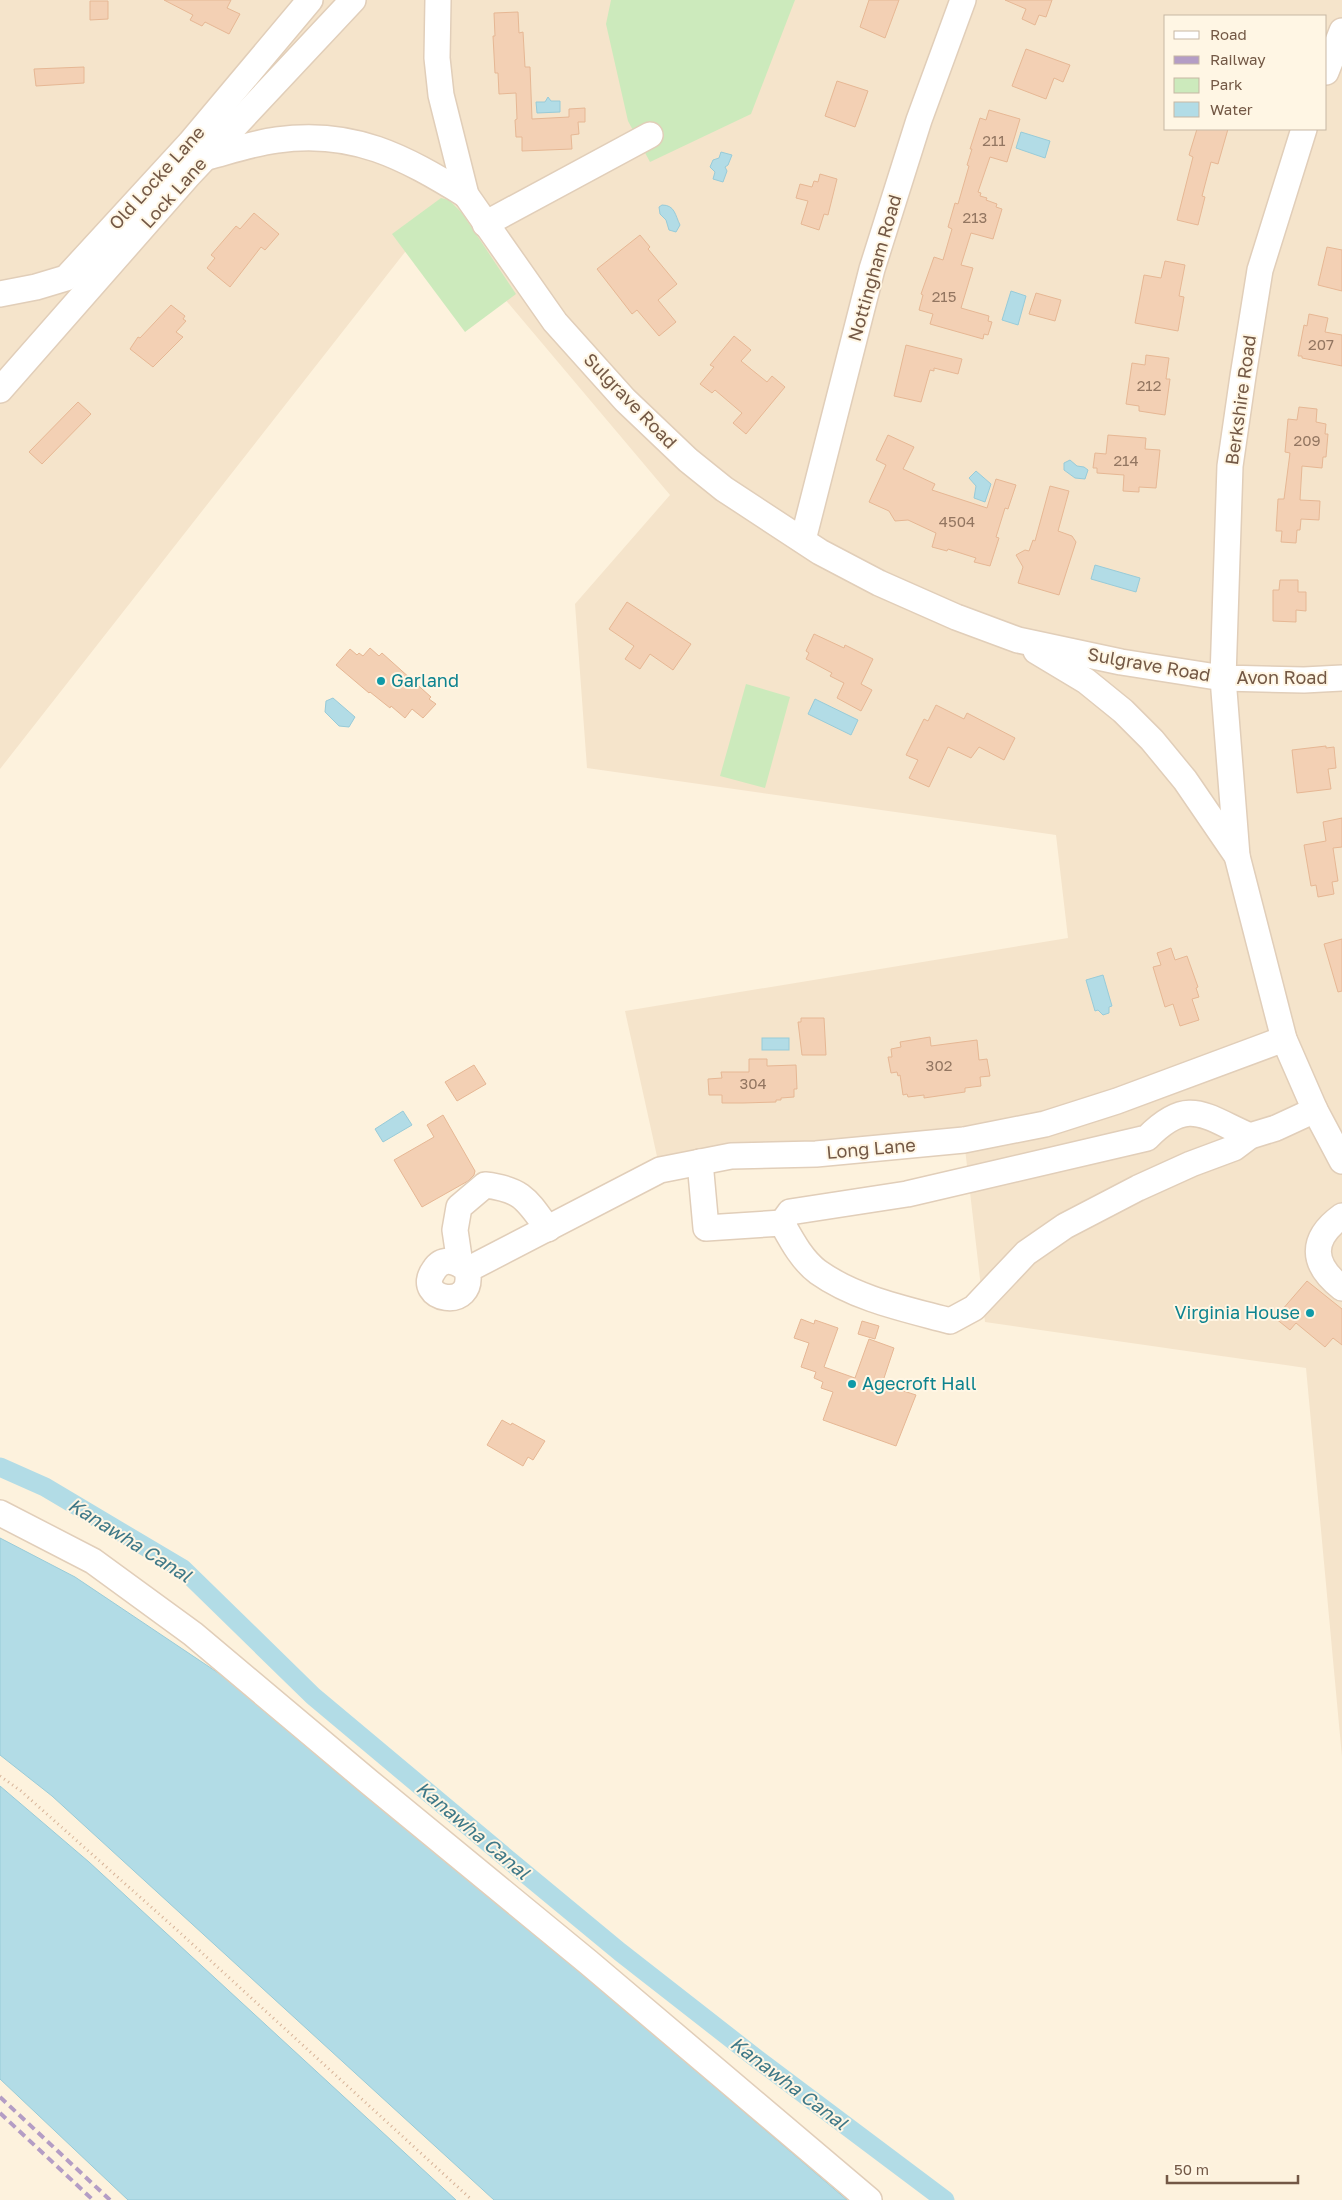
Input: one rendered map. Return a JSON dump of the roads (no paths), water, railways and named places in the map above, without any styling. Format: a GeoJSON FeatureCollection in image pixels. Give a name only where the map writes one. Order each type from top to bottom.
{"type":"FeatureCollection","features":[{"type":"Feature","properties":{"kind":"street","name":"Old Locke Lane"},"geometry":{"type":"LineString","coordinates":[[0,294],[36,287],[66,278],[190,143],[310,0]]}},
{"type":"Feature","properties":{"kind":"street","name":"Lock Lane"},"geometry":{"type":"LineString","coordinates":[[0,390],[207,157],[352,0]]}},
{"type":"Feature","properties":{"kind":"street","name":"Sulgrave Road"},"geometry":{"type":"LineString","coordinates":[[438,0],[437,58],[441,95],[466,195],[555,322],[625,400],[688,460],[724,489],[803,540],[879,583],[956,617],[1018,640],[1121,662],[1222,678],[1236,856],[1284,1039],[1315,1110],[1342,1161]]}},
{"type":"Feature","properties":{"kind":"street","name":"Nottingham Road"},"geometry":{"type":"LineString","coordinates":[[803,540],[872,269],[919,120],[963,0]]}},
{"type":"Feature","properties":{"kind":"street"},"geometry":{"type":"LineString","coordinates":[[1327,69],[1342,31]]}},
{"type":"Feature","properties":{"kind":"street","name":"Berkshire Road"},"geometry":{"type":"LineString","coordinates":[[1222,678],[1230,466],[1243,376],[1260,270],[1304,130]]}},
{"type":"Feature","properties":{"kind":"street"},"geometry":{"type":"LineString","coordinates":[[485,224],[650,134]]}},
{"type":"Feature","properties":{"kind":"street"},"geometry":{"type":"LineString","coordinates":[[207,157],[278,140],[306,138],[358,143],[387,151],[421,167],[466,195]]}},
{"type":"Feature","properties":{"kind":"street","name":"Sulgrave Road"},"geometry":{"type":"LineString","coordinates":[[1018,640],[1086,681],[1123,711],[1152,740],[1185,780],[1236,856]]}},
{"type":"Feature","properties":{"kind":"street","name":"Avon Road"},"geometry":{"type":"LineString","coordinates":[[1222,678],[1304,680],[1342,678]]}},
{"type":"Feature","properties":{"kind":"street","name":"Long Lane"},"geometry":{"type":"LineString","coordinates":[[548,1229],[528,1201],[506,1187],[486,1185],[459,1207],[455,1230],[463,1267],[548,1229],[660,1170],[731,1156],[816,1154],[964,1140],[1046,1124],[1117,1101],[1284,1039]]}},
{"type":"Feature","properties":{"kind":"street"},"geometry":{"type":"LineString","coordinates":[[782,1223],[796,1249],[818,1272],[857,1293],[950,1321],[974,1308],[1026,1253],[1065,1226],[1138,1188],[1191,1164],[1234,1148],[1250,1136],[1276,1128],[1315,1110]]}},
{"type":"Feature","properties":{"kind":"street"},"geometry":{"type":"LineString","coordinates":[[782,1223],[790,1212],[799,1209],[854,1203],[907,1194],[1147,1138],[1161,1124],[1180,1113],[1198,1112],[1250,1136]]}},
{"type":"Feature","properties":{"kind":"street"},"geometry":{"type":"LineString","coordinates":[[700,1162],[706,1228],[782,1223]]}},
{"type":"Feature","properties":{"kind":"street"},"geometry":{"type":"LineString","coordinates":[[1342,1216],[1323,1233],[1318,1244],[1320,1262],[1330,1278],[1342,1288]]}},
{"type":"Feature","properties":{"kind":"street"},"geometry":{"type":"LineString","coordinates":[[0,1513],[93,1561],[193,1634],[376,1788],[588,1962],[869,2200]]}},
{"type":"Feature","properties":{"kind":"water"},"geometry":{"type":"Polygon","coordinates":[[[548,97],[551,101],[560,101],[560,112],[537,113],[536,102],[545,102],[548,97]]]}},
{"type":"Feature","properties":{"kind":"water"},"geometry":{"type":"Polygon","coordinates":[[[1021,132],[1050,141],[1045,158],[1016,148],[1021,132]]]}},
{"type":"Feature","properties":{"kind":"water"},"geometry":{"type":"Polygon","coordinates":[[[721,152],[732,155],[728,165],[725,167],[727,171],[723,182],[713,179],[715,172],[710,167],[713,160],[719,158],[721,152]]]}},
{"type":"Feature","properties":{"kind":"water"},"geometry":{"type":"Polygon","coordinates":[[[662,205],[670,207],[674,211],[680,225],[676,232],[669,230],[666,220],[660,214],[659,207],[662,205]]]}},
{"type":"Feature","properties":{"kind":"water"},"geometry":{"type":"Polygon","coordinates":[[[1011,291],[1026,296],[1018,325],[1002,320],[1011,291]]]}},
{"type":"Feature","properties":{"kind":"water"},"geometry":{"type":"Polygon","coordinates":[[[1070,460],[1077,466],[1088,470],[1085,479],[1075,478],[1064,470],[1064,463],[1070,460]]]}},
{"type":"Feature","properties":{"kind":"water"},"geometry":{"type":"Polygon","coordinates":[[[976,471],[991,484],[985,502],[974,498],[976,486],[969,478],[976,471]]]}},
{"type":"Feature","properties":{"kind":"water"},"geometry":{"type":"Polygon","coordinates":[[[1095,565],[1140,578],[1136,592],[1091,579],[1095,565]]]}},
{"type":"Feature","properties":{"kind":"water"},"geometry":{"type":"Polygon","coordinates":[[[333,698],[355,717],[349,727],[339,726],[325,712],[326,701],[333,698]]]}},
{"type":"Feature","properties":{"kind":"water"},"geometry":{"type":"Polygon","coordinates":[[[815,699],[858,720],[851,735],[808,714],[815,699]]]}},
{"type":"Feature","properties":{"kind":"water"},"geometry":{"type":"Polygon","coordinates":[[[1103,975],[1112,1006],[1109,1007],[1109,1013],[1103,1015],[1098,1010],[1095,1011],[1086,980],[1103,975]]]}},
{"type":"Feature","properties":{"kind":"water"},"geometry":{"type":"Polygon","coordinates":[[[762,1038],[789,1038],[789,1050],[762,1050],[762,1038]]]}},
{"type":"Feature","properties":{"kind":"water"},"geometry":{"type":"Polygon","coordinates":[[[403,1111],[412,1125],[383,1142],[375,1129],[403,1111]]]}},
{"type":"Feature","properties":{"kind":"water"},"geometry":{"type":"Polygon","coordinates":[[[0,1538],[75,1577],[278,1713],[847,2200],[494,2200],[52,1796],[0,1755],[0,1538]]]}},
{"type":"Feature","properties":{"kind":"water"},"geometry":{"type":"Polygon","coordinates":[[[0,1786],[89,1862],[456,2200],[128,2200],[0,2079],[0,1786]]]}},
{"type":"Feature","properties":{"kind":"waterway","name":"Kanawha Canal"},"geometry":{"type":"LineString","coordinates":[[0,1467],[45,1487],[183,1569],[313,1696],[510,1861],[620,1952],[757,2059],[945,2200]]}},
{"type":"Feature","properties":{"kind":"railway"},"geometry":{"type":"LineString","coordinates":[[0,2097],[110,2200]]}},
{"type":"Feature","properties":{"kind":"railway"},"geometry":{"type":"LineString","coordinates":[[0,2113],[93,2200]]}},
{"type":"Feature","properties":{"kind":"place","name":"Garland"},"geometry":{"type":"Point","coordinates":[381,681]}},
{"type":"Feature","properties":{"kind":"place","name":"Virginia House"},"geometry":{"type":"Point","coordinates":[1310,1313]}},
{"type":"Feature","properties":{"kind":"place","name":"Agecroft Hall"},"geometry":{"type":"Point","coordinates":[852,1384]}}]}
